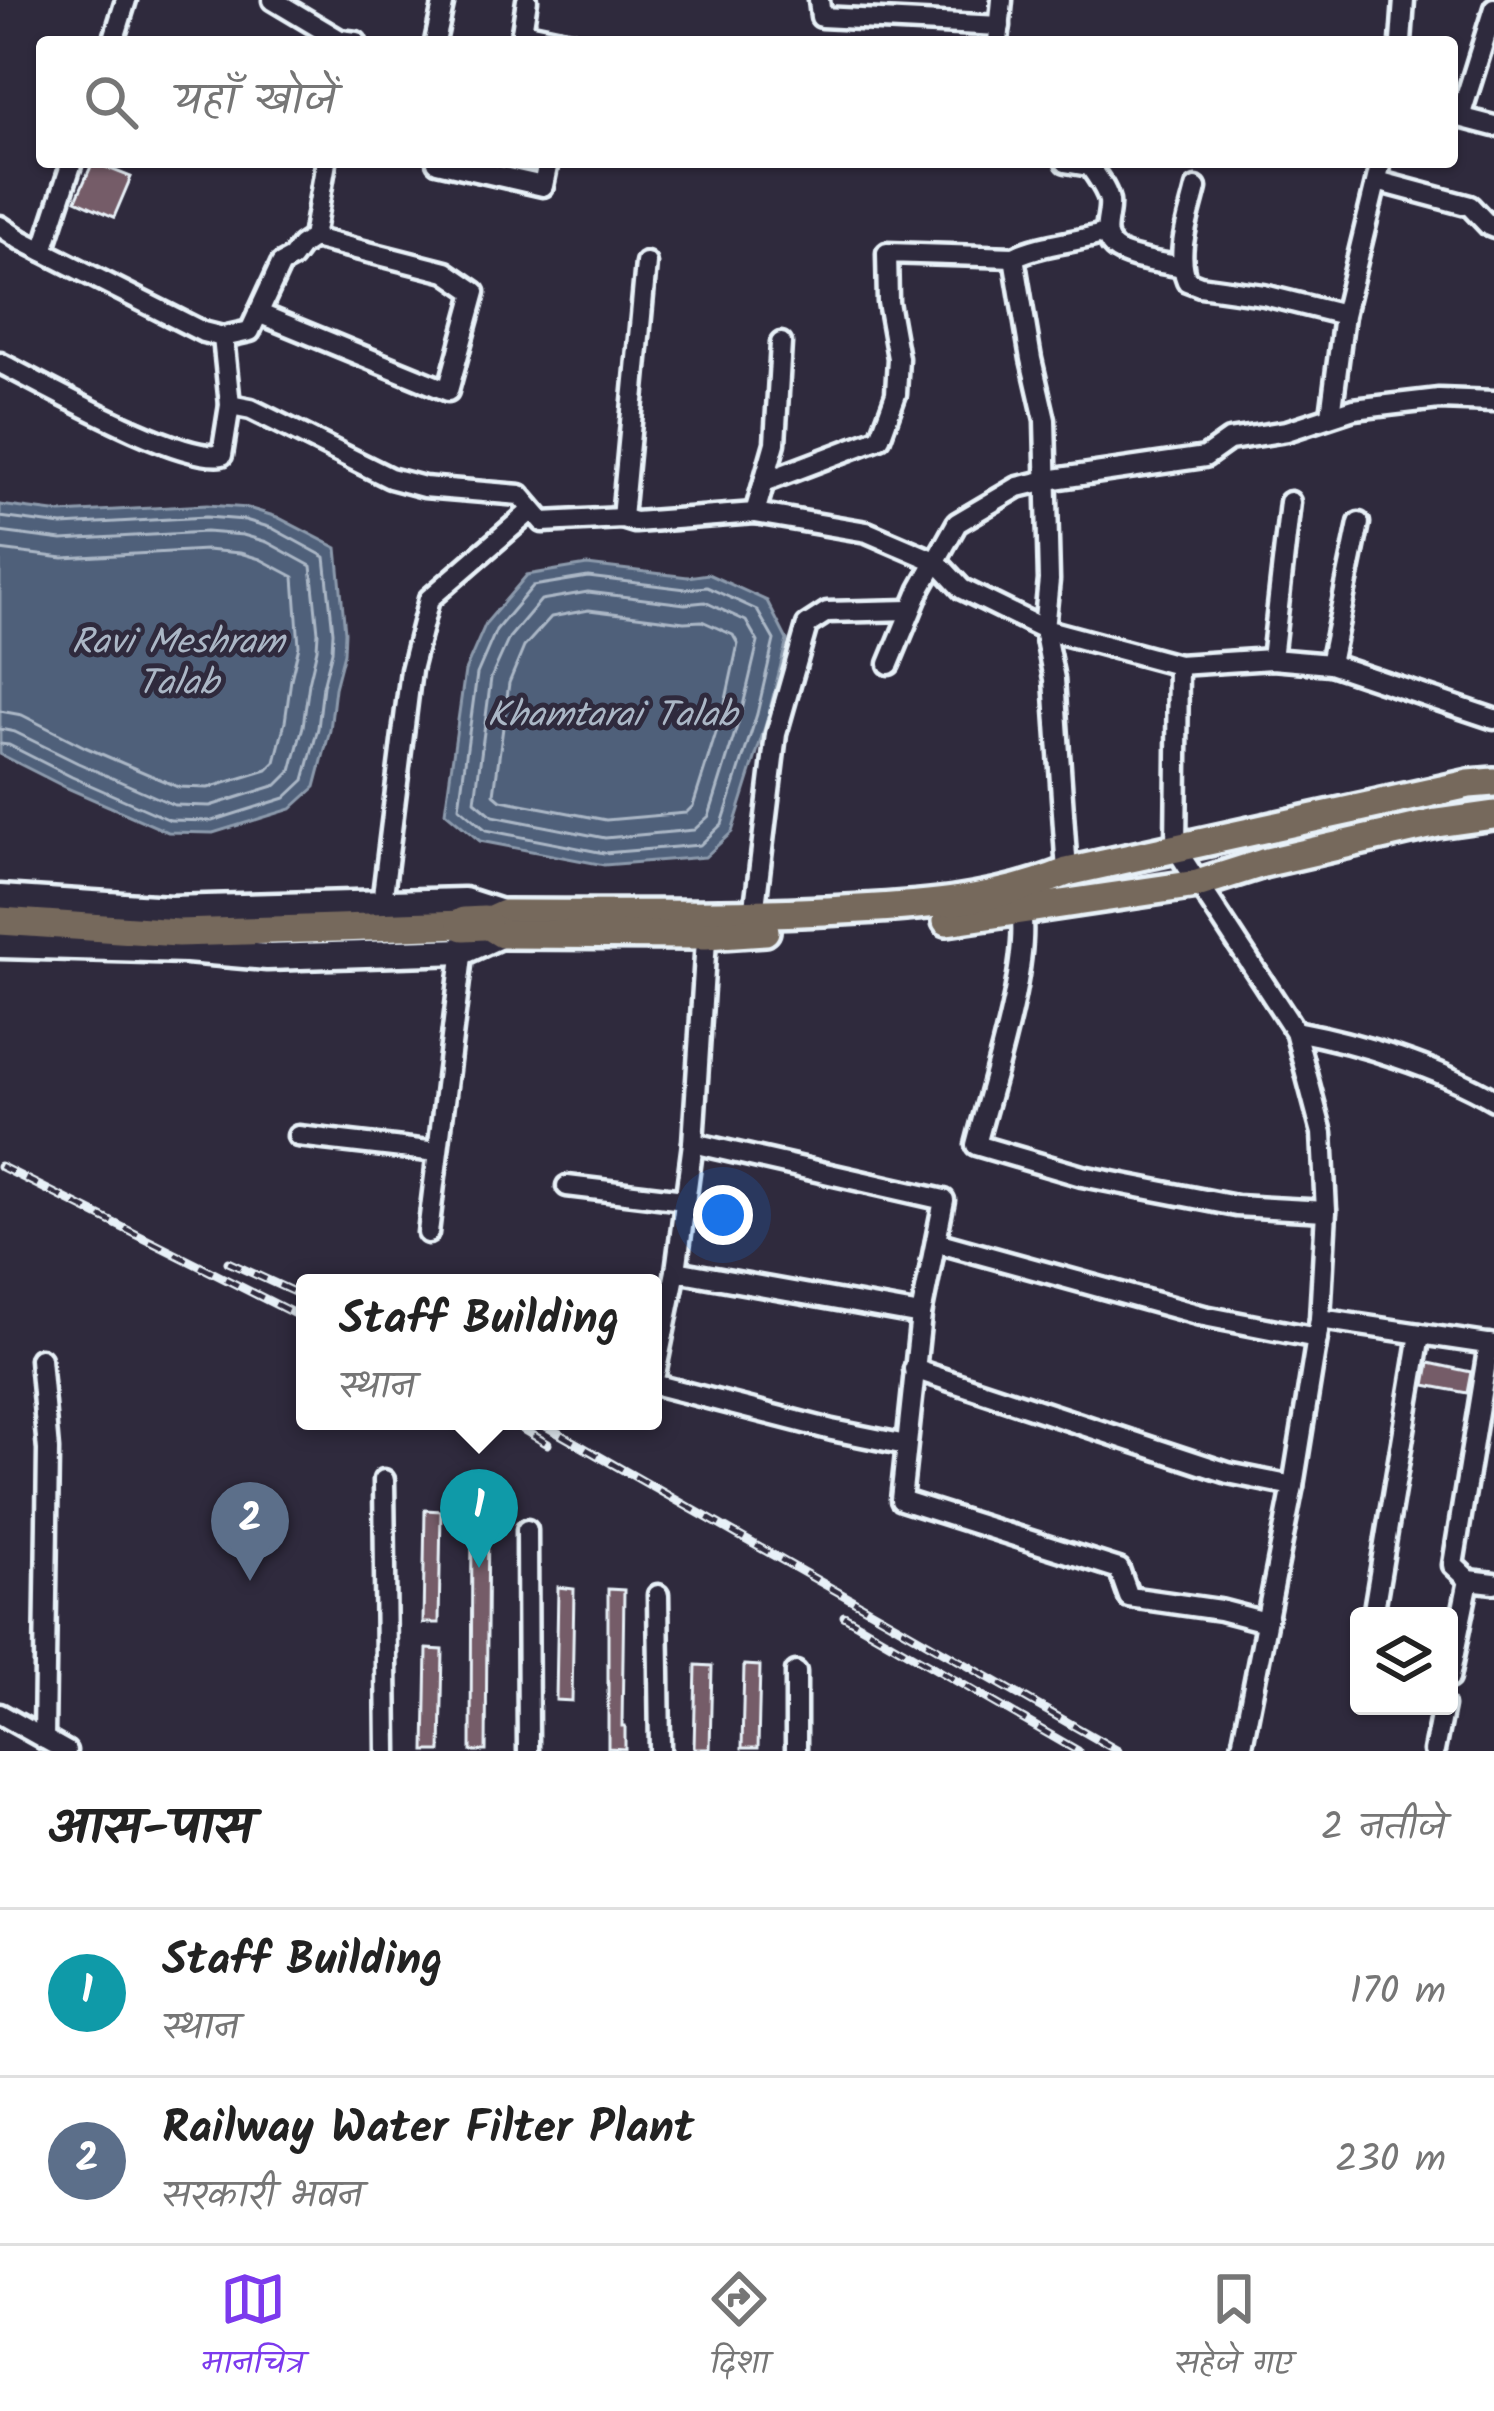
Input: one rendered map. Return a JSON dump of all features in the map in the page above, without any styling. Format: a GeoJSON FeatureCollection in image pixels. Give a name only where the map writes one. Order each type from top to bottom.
{"type":"FeatureCollection","features":[{"type":"Feature","properties":{"kind":"main road"},"geometry":{"type":"LineString","coordinates":[[0,921],[178,933],[480,924],[954,921],[1019,901],[1066,872],[1494,782]]}},
{"type":"Feature","properties":{"kind":"main road"},"geometry":{"type":"LineString","coordinates":[[707,925],[754,915],[975,900],[1072,901],[1197,884],[1263,862],[1494,815]]}},
{"type":"Feature","properties":{"kind":"street"},"geometry":{"type":"LineString","coordinates":[[114,36],[127,0]]}},
{"type":"Feature","properties":{"kind":"street"},"geometry":{"type":"LineString","coordinates":[[273,0],[333,36]]}},
{"type":"Feature","properties":{"kind":"street"},"geometry":{"type":"LineString","coordinates":[[436,36],[445,0]]}},
{"type":"Feature","properties":{"kind":"street"},"geometry":{"type":"LineString","coordinates":[[521,36],[527,0]]}},
{"type":"Feature","properties":{"kind":"street"},"geometry":{"type":"LineString","coordinates":[[819,0],[821,17],[999,34],[1002,0]]}},
{"type":"Feature","properties":{"kind":"street"},"geometry":{"type":"LineString","coordinates":[[1401,36],[1404,0]]}},
{"type":"Feature","properties":{"kind":"street"},"geometry":{"type":"LineString","coordinates":[[1458,110],[1494,8]]}},
{"type":"Feature","properties":{"kind":"street"},"geometry":{"type":"LineString","coordinates":[[1458,117],[1494,126]]}},
{"type":"Feature","properties":{"kind":"street"},"geometry":{"type":"LineString","coordinates":[[43,251],[70,168]]}},
{"type":"Feature","properties":{"kind":"street"},"geometry":{"type":"LineString","coordinates":[[0,226],[203,332],[223,337],[250,331],[281,264],[313,238],[325,168]]}},
{"type":"Feature","properties":{"kind":"street"},"geometry":{"type":"LineString","coordinates":[[464,168],[544,186],[547,168]]}},
{"type":"Feature","properties":{"kind":"street"},"geometry":{"type":"LineString","coordinates":[[1091,168],[1109,200],[1106,233],[1114,248],[1181,267]]}},
{"type":"Feature","properties":{"kind":"street"},"geometry":{"type":"LineString","coordinates":[[1331,415],[1344,315],[1379,171],[1470,206],[1494,228]]}},
{"type":"Feature","properties":{"kind":"street"},"geometry":{"type":"LineString","coordinates":[[1196,188],[1181,267],[1186,281],[1344,315]]}},
{"type":"Feature","properties":{"kind":"street"},"geometry":{"type":"LineString","coordinates":[[764,482],[880,438],[896,394],[898,358],[888,302],[887,253],[1014,257],[1031,248],[1080,242],[1106,233]]}},
{"type":"Feature","properties":{"kind":"street"},"geometry":{"type":"LineString","coordinates":[[258,313],[448,391],[475,292],[446,272],[313,238]]}},
{"type":"Feature","properties":{"kind":"street"},"geometry":{"type":"LineString","coordinates":[[1014,257],[1045,420],[1048,580],[1044,629],[1054,679],[1066,872]]}},
{"type":"Feature","properties":{"kind":"street"},"geometry":{"type":"LineString","coordinates":[[622,518],[646,263]]}},
{"type":"Feature","properties":{"kind":"street"},"geometry":{"type":"LineString","coordinates":[[0,364],[164,444],[209,457],[222,455],[230,405],[223,337]]}},
{"type":"Feature","properties":{"kind":"street"},"geometry":{"type":"LineString","coordinates":[[755,513],[775,443],[781,343]]}},
{"type":"Feature","properties":{"kind":"street"},"geometry":{"type":"LineString","coordinates":[[889,664],[920,589],[957,523],[1018,488],[1204,457],[1229,440],[1287,431],[1331,415],[1439,399],[1494,401]]}},
{"type":"Feature","properties":{"kind":"street"},"geometry":{"type":"LineString","coordinates":[[230,405],[251,409],[390,478],[424,487],[520,495],[543,523],[755,513],[867,532],[937,562],[962,589],[1044,629],[1178,665],[1272,659],[1330,664],[1494,719]]}},
{"type":"Feature","properties":{"kind":"street"},"geometry":{"type":"LineString","coordinates":[[1272,659],[1290,502]]}},
{"type":"Feature","properties":{"kind":"street"},"geometry":{"type":"LineString","coordinates":[[382,903],[411,670],[429,598],[532,510]]}},
{"type":"Feature","properties":{"kind":"street"},"geometry":{"type":"LineString","coordinates":[[1330,664],[1359,523]]}},
{"type":"Feature","properties":{"kind":"street"},"geometry":{"type":"LineString","coordinates":[[754,915],[776,734],[808,625],[827,612],[910,610]]}},
{"type":"Feature","properties":{"kind":"street"},"geometry":{"type":"LineString","coordinates":[[1178,665],[1176,849],[1295,1031],[1322,1133],[1326,1211],[1319,1328],[1241,1751]]}},
{"type":"Feature","properties":{"kind":"street"},"geometry":{"type":"LineString","coordinates":[[0,898],[170,909],[382,903],[480,924]]}},
{"type":"Feature","properties":{"kind":"street"},"geometry":{"type":"LineString","coordinates":[[1019,901],[1021,966],[976,1145],[1082,1176],[1235,1206],[1326,1211]]}},
{"type":"Feature","properties":{"kind":"street"},"geometry":{"type":"LineString","coordinates":[[0,945],[267,957],[480,924]]}},
{"type":"Feature","properties":{"kind":"street"},"geometry":{"type":"LineString","coordinates":[[428,1233],[437,1152],[480,924]]}},
{"type":"Feature","properties":{"kind":"street"},"geometry":{"type":"LineString","coordinates":[[662,1339],[692,1143],[707,925]]}},
{"type":"Feature","properties":{"kind":"street"},"geometry":{"type":"LineString","coordinates":[[1295,1031],[1339,1039],[1465,1083],[1494,1100]]}},
{"type":"Feature","properties":{"kind":"street"},"geometry":{"type":"LineString","coordinates":[[298,1136],[437,1152]]}},
{"type":"Feature","properties":{"kind":"street"},"geometry":{"type":"LineString","coordinates":[[692,1143],[944,1200],[921,1315],[901,1500],[1119,1569],[1129,1597],[1266,1622]]}},
{"type":"Feature","properties":{"kind":"street"},"geometry":{"type":"LineString","coordinates":[[567,1186],[684,1200]]}},
{"type":"Feature","properties":{"kind":"street"},"geometry":{"type":"LineString","coordinates":[[936,1242],[1204,1316],[1420,1334],[1492,1345],[1453,1565],[1468,1580],[1494,1583]]}},
{"type":"Feature","properties":{"kind":"street"},"geometry":{"type":"LineString","coordinates":[[676,1270],[921,1315]]}},
{"type":"Feature","properties":{"kind":"street"},"geometry":{"type":"LineString","coordinates":[[1374,1607],[1420,1334]]}},
{"type":"Feature","properties":{"kind":"street"},"geometry":{"type":"LineString","coordinates":[[40,1359],[49,1450],[44,1739]]}},
{"type":"Feature","properties":{"kind":"street"},"geometry":{"type":"LineString","coordinates":[[914,1369],[1228,1474],[1293,1486]]}},
{"type":"Feature","properties":{"kind":"street"},"geometry":{"type":"LineString","coordinates":[[662,1386],[906,1445]]}},
{"type":"Feature","properties":{"kind":"street"},"geometry":{"type":"LineString","coordinates":[[384,1480],[387,1751]]}},
{"type":"Feature","properties":{"kind":"street"},"geometry":{"type":"LineString","coordinates":[[527,1530],[528,1751]]}},
{"type":"Feature","properties":{"kind":"street"},"geometry":{"type":"LineString","coordinates":[[1458,1632],[1468,1580]]}},
{"type":"Feature","properties":{"kind":"street"},"geometry":{"type":"LineString","coordinates":[[658,1595],[660,1751]]}},
{"type":"Feature","properties":{"kind":"street"},"geometry":{"type":"LineString","coordinates":[[796,1672],[796,1751]]}},
{"type":"Feature","properties":{"kind":"street"},"geometry":{"type":"LineString","coordinates":[[0,1714],[65,1751]]}},
{"type":"Feature","properties":{"kind":"street"},"geometry":{"type":"LineString","coordinates":[[1434,1751],[1441,1715]]}},
{"type":"Feature","properties":{"kind":"water","name":"Ravi Meshram Talab"},"geometry":{"type":"Polygon","coordinates":[[[0,505],[61,513],[207,505],[248,508],[277,517],[337,548],[344,653],[315,787],[291,809],[213,833],[168,832],[0,754],[0,505]]]}},
{"type":"Feature","properties":{"kind":"water","name":"Khamtarai Talab"},"geometry":{"type":"Polygon","coordinates":[[[587,565],[688,577],[708,574],[767,601],[787,640],[732,832],[705,857],[604,865],[480,841],[445,812],[465,671],[486,623],[527,575],[587,565]]]}},
{"type":"Feature","properties":{"kind":"building"},"geometry":{"type":"Polygon","coordinates":[[[90,168],[108,168],[131,177],[114,217],[76,200],[90,168]]]}},
{"type":"Feature","properties":{"kind":"building"},"geometry":{"type":"Polygon","coordinates":[[[1429,1363],[1471,1372],[1467,1393],[1425,1385],[1429,1363]]]}},
{"type":"Feature","properties":{"kind":"building"},"geometry":{"type":"Polygon","coordinates":[[[425,1510],[441,1511],[439,1623],[423,1623],[425,1510]]]}},
{"type":"Feature","properties":{"kind":"building"},"geometry":{"type":"Polygon","coordinates":[[[472,1510],[488,1511],[486,1751],[471,1751],[472,1510]]]}},
{"type":"Feature","properties":{"kind":"building"},"geometry":{"type":"Polygon","coordinates":[[[558,1587],[574,1589],[572,1701],[556,1700],[558,1587]]]}},
{"type":"Feature","properties":{"kind":"building"},"geometry":{"type":"Polygon","coordinates":[[[608,1589],[624,1590],[625,1749],[608,1748],[608,1589]]]}},
{"type":"Feature","properties":{"kind":"building"},"geometry":{"type":"Polygon","coordinates":[[[427,1649],[443,1650],[441,1751],[425,1751],[427,1649]]]}},
{"type":"Feature","properties":{"kind":"building"},"geometry":{"type":"Polygon","coordinates":[[[696,1665],[712,1666],[710,1749],[694,1749],[696,1665]]]}},
{"type":"Feature","properties":{"kind":"building"},"geometry":{"type":"Polygon","coordinates":[[[744,1665],[760,1666],[758,1748],[742,1748],[744,1665]]]}},
{"type":"Feature","properties":{"kind":"railway"},"geometry":{"type":"LineString","coordinates":[[0,1166],[296,1314]]}},
{"type":"Feature","properties":{"kind":"railway"},"geometry":{"type":"LineString","coordinates":[[228,1262],[296,1293]]}},
{"type":"Feature","properties":{"kind":"railway"},"geometry":{"type":"LineString","coordinates":[[524,1430],[548,1444]]}},
{"type":"Feature","properties":{"kind":"railway"},"geometry":{"type":"LineString","coordinates":[[553,1430],[1118,1751]]}},
{"type":"Feature","properties":{"kind":"railway"},"geometry":{"type":"LineString","coordinates":[[844,1616],[1078,1751]]}},
{"type":"Feature","properties":{"kind":"place","name":"Staff Building"},"geometry":{"type":"Point","coordinates":[479,1568]}},
{"type":"Feature","properties":{"kind":"place","name":"Railway Water Filter Plant"},"geometry":{"type":"Point","coordinates":[250,1581]}}]}
